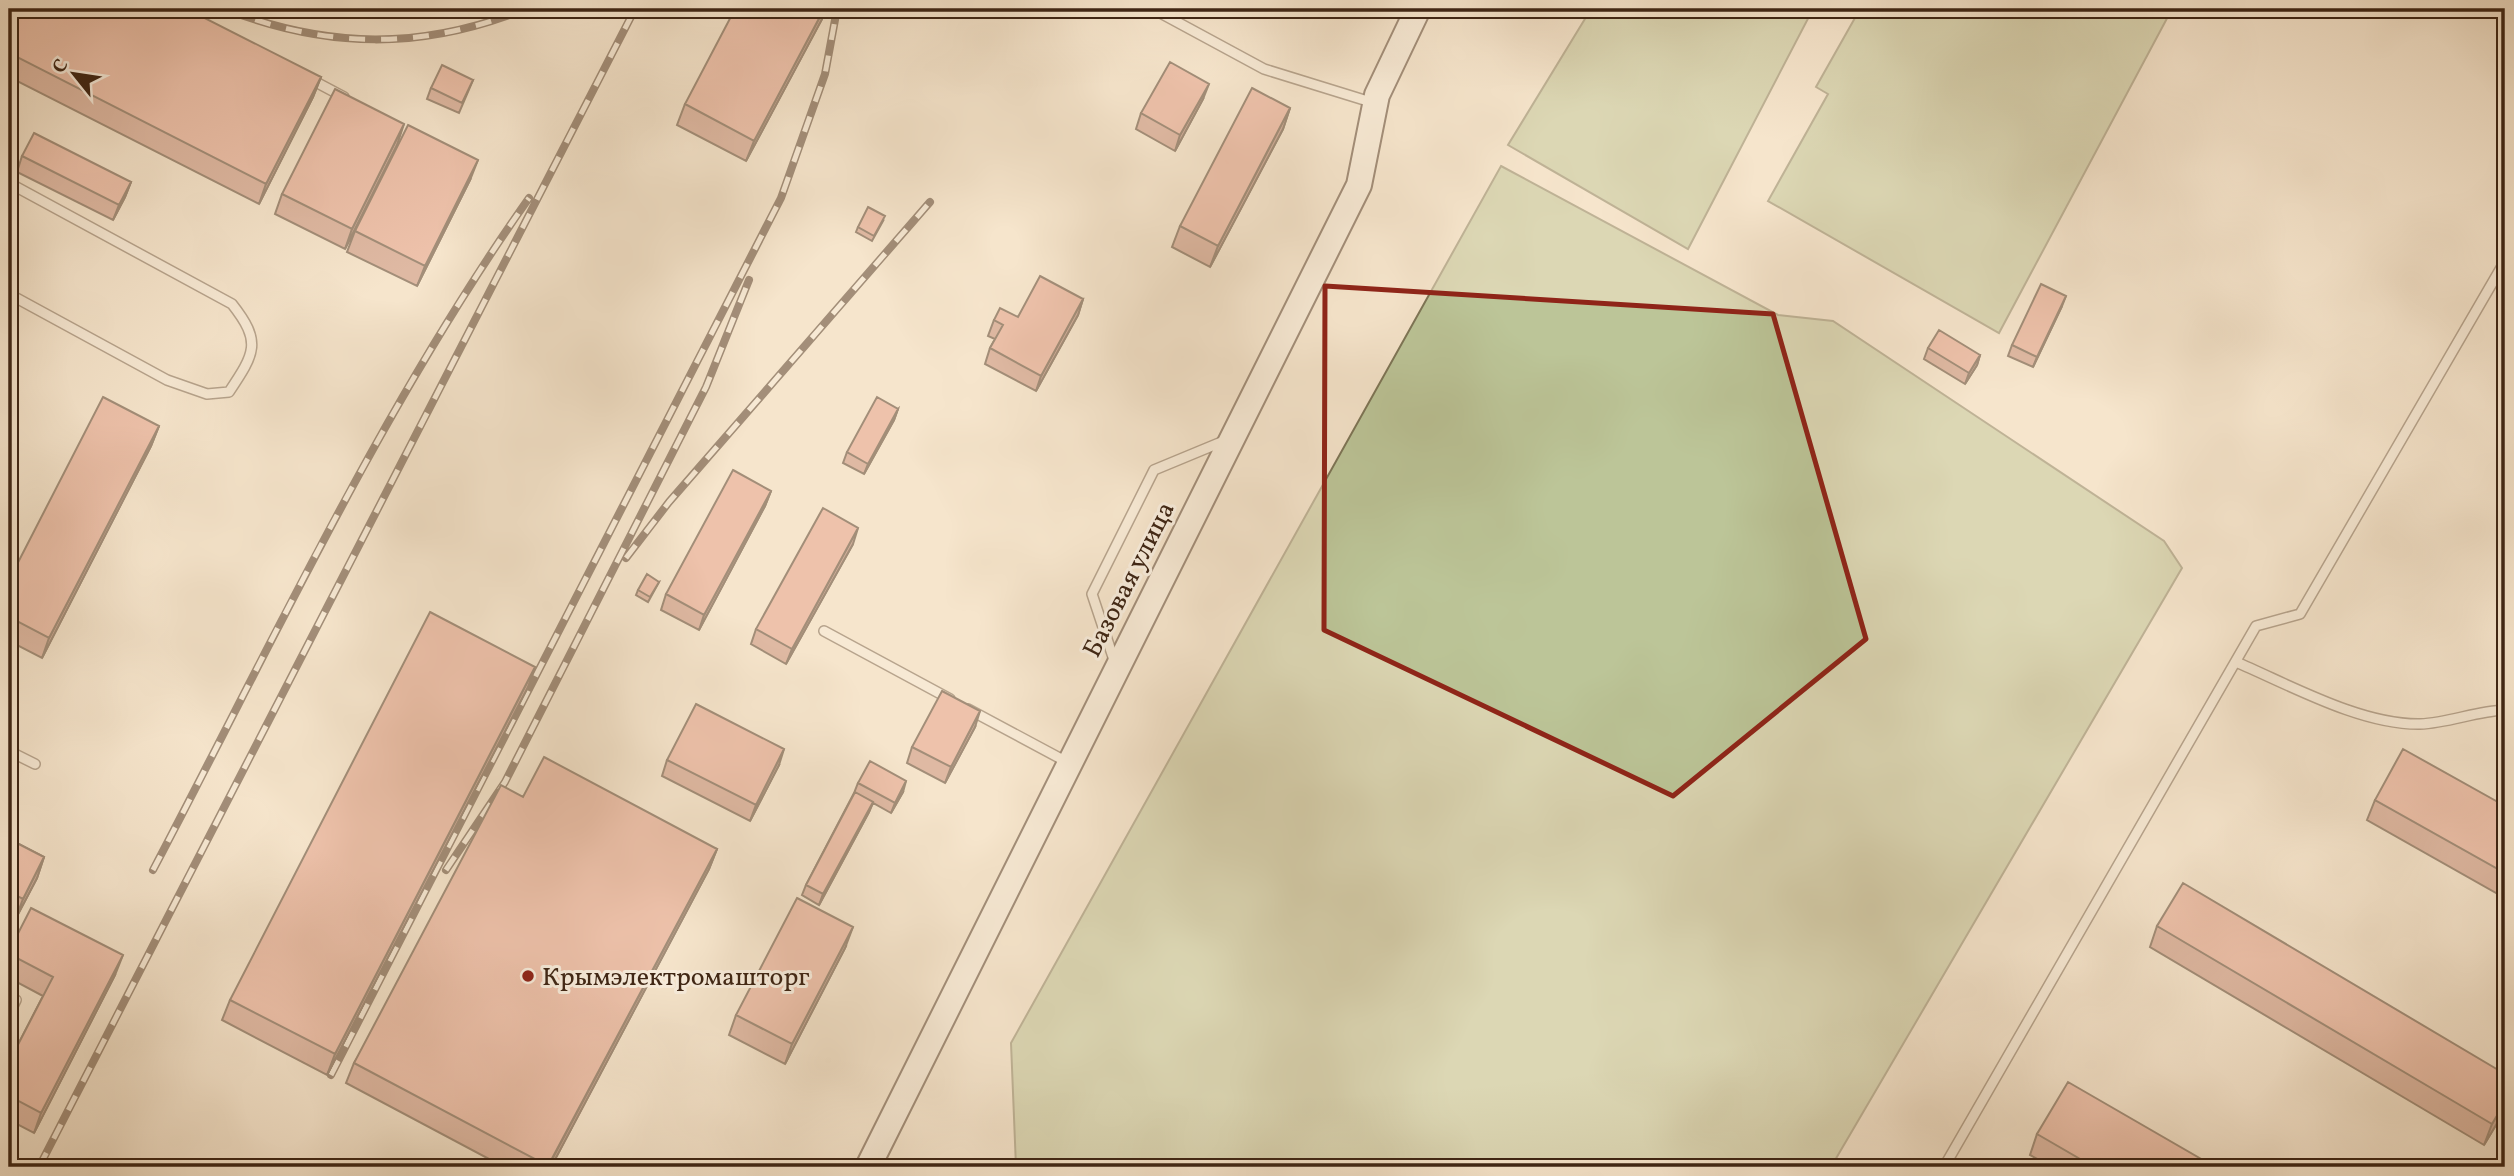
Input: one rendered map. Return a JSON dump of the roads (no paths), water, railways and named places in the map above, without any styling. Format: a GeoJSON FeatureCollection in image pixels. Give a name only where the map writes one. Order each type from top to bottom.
{"type":"FeatureCollection","features":[{"type":"Feature","properties":{"kind":"street","name":"Базовая улица"},"geometry":{"type":"LineString","coordinates":[[868,1167],[1359,186],[1376,103],[1418,9]]}},
{"type":"Feature","properties":{"kind":"lane"},"geometry":{"type":"LineString","coordinates":[[1153,9],[1264,69],[1376,103]]}},
{"type":"Feature","properties":{"kind":"lane"},"geometry":{"type":"LineString","coordinates":[[306,77],[355,102]]}},
{"type":"Feature","properties":{"kind":"lane"},"geometry":{"type":"LineString","coordinates":[[9,183],[232,304],[250,326],[253,350],[229,392],[207,394],[167,380],[9,294]]}},
{"type":"Feature","properties":{"kind":"lane"},"geometry":{"type":"LineString","coordinates":[[1944,1167],[2256,626],[2300,614],[2505,261]]}},
{"type":"Feature","properties":{"kind":"lane"},"geometry":{"type":"LineString","coordinates":[[1116,668],[1092,594],[1154,470],[1232,438]]}},
{"type":"Feature","properties":{"kind":"lane"},"geometry":{"type":"LineString","coordinates":[[824,631],[1069,763]]}},
{"type":"Feature","properties":{"kind":"lane"},"geometry":{"type":"LineString","coordinates":[[2236,662],[2376,719],[2421,724],[2489,710],[2505,710]]}},
{"type":"Feature","properties":{"kind":"lane"},"geometry":{"type":"LineString","coordinates":[[9,751],[35,764]]}},
{"type":"Feature","properties":{"kind":"lane"},"geometry":{"type":"LineString","coordinates":[[9,996],[16,1000],[9,1014]]}},
{"type":"Feature","properties":{"kind":"railway"},"geometry":{"type":"LineString","coordinates":[[225,9],[301,32],[375,39],[412,38],[449,32],[525,9]]}},
{"type":"Feature","properties":{"kind":"railway"},"geometry":{"type":"LineString","coordinates":[[39,1167],[635,9]]}},
{"type":"Feature","properties":{"kind":"railway"},"geometry":{"type":"LineString","coordinates":[[331,1075],[781,198],[825,74],[837,9]]}},
{"type":"Feature","properties":{"kind":"railway"},"geometry":{"type":"LineString","coordinates":[[153,870],[330,527],[377,442],[476,277],[529,198]]}},
{"type":"Feature","properties":{"kind":"railway"},"geometry":{"type":"LineString","coordinates":[[626,558],[669,502],[930,202]]}},
{"type":"Feature","properties":{"kind":"railway"},"geometry":{"type":"LineString","coordinates":[[446,870],[505,782],[706,387],[749,280]]}},
{"type":"Feature","properties":{"kind":"place","name":"Крымэлектромашторг"},"geometry":{"type":"Point","coordinates":[528,976]}}]}
